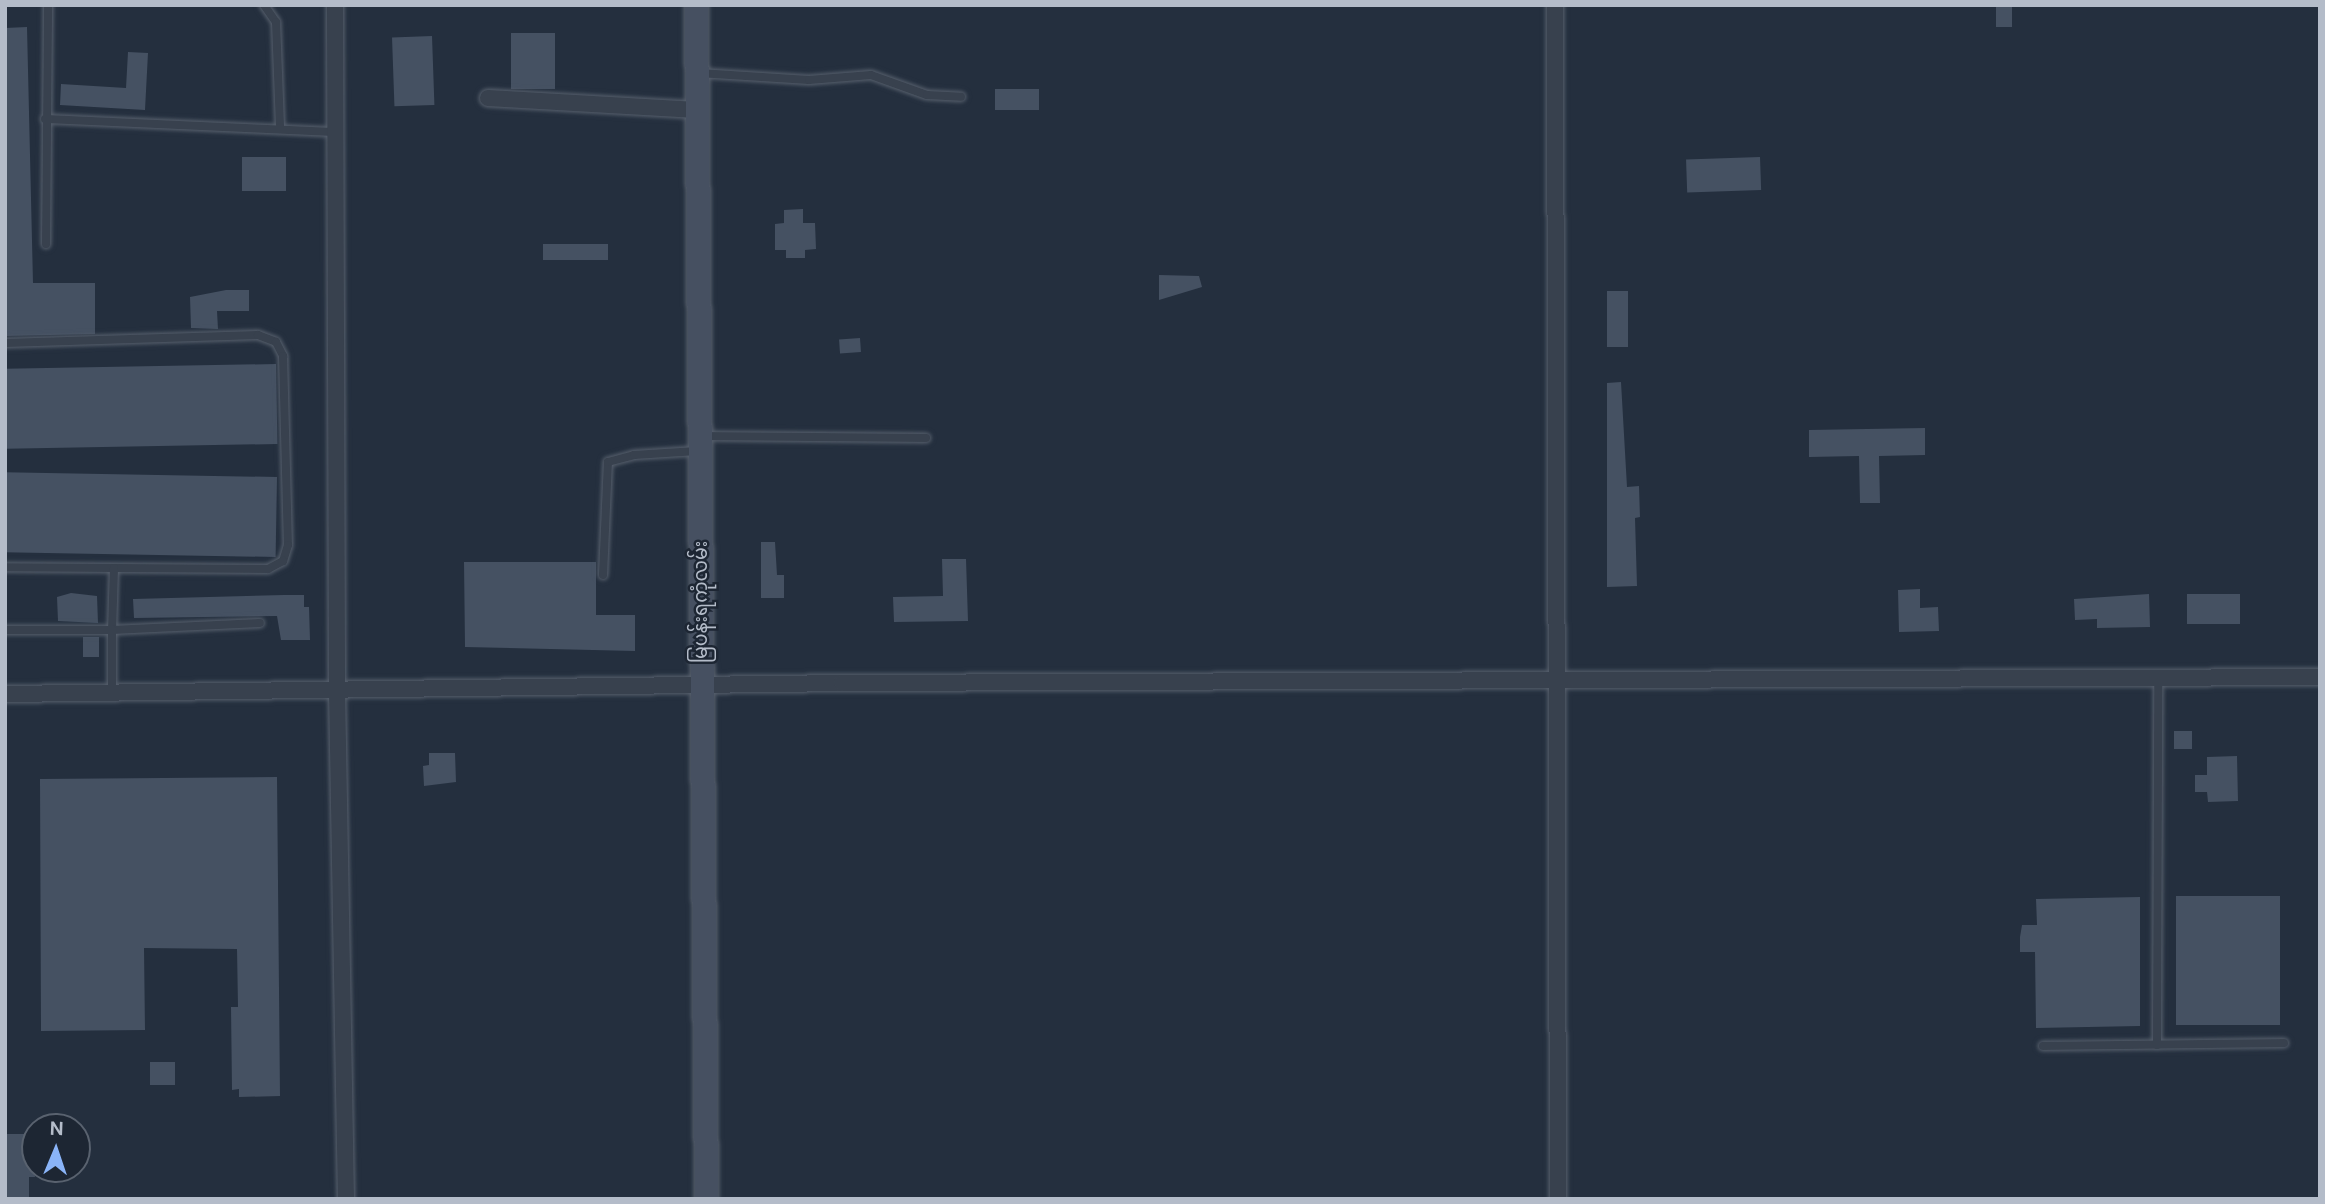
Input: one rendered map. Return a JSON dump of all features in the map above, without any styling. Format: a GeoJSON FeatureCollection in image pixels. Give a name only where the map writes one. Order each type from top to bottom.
{"type":"FeatureCollection","features":[{"type":"Feature","properties":{"kind":"street"},"geometry":{"type":"LineString","coordinates":[[335,5],[337,690],[346,1199]]}},
{"type":"Feature","properties":{"kind":"street","name":"မြပန်းရကုံလမ်း"},"geometry":{"type":"LineString","coordinates":[[696,5],[706,1199]]}},
{"type":"Feature","properties":{"kind":"street"},"geometry":{"type":"LineString","coordinates":[[1555,5],[1558,1199]]}},
{"type":"Feature","properties":{"kind":"street"},"geometry":{"type":"LineString","coordinates":[[488,98],[697,110]]}},
{"type":"Feature","properties":{"kind":"street"},"geometry":{"type":"LineString","coordinates":[[5,694],[701,685],[2320,677]]}},
{"type":"Feature","properties":{"kind":"lane"},"geometry":{"type":"LineString","coordinates":[[46,244],[48,5]]}},
{"type":"Feature","properties":{"kind":"lane"},"geometry":{"type":"LineString","coordinates":[[264,5],[276,22],[280,128]]}},
{"type":"Feature","properties":{"kind":"lane"},"geometry":{"type":"LineString","coordinates":[[696,73],[809,80],[870,75],[927,95],[961,97]]}},
{"type":"Feature","properties":{"kind":"lane"},"geometry":{"type":"LineString","coordinates":[[45,118],[335,132]]}},
{"type":"Feature","properties":{"kind":"lane"},"geometry":{"type":"LineString","coordinates":[[5,343],[258,335],[282,348],[288,545],[283,561],[268,569],[5,567]]}},
{"type":"Feature","properties":{"kind":"lane"},"geometry":{"type":"LineString","coordinates":[[603,575],[608,463],[634,455],[699,444],[926,438]]}},
{"type":"Feature","properties":{"kind":"lane"},"geometry":{"type":"LineString","coordinates":[[113,693],[114,568]]}},
{"type":"Feature","properties":{"kind":"lane"},"geometry":{"type":"LineString","coordinates":[[5,630],[112,630],[260,623]]}},
{"type":"Feature","properties":{"kind":"lane"},"geometry":{"type":"LineString","coordinates":[[2157,1045],[2158,678]]}},
{"type":"Feature","properties":{"kind":"lane"},"geometry":{"type":"LineString","coordinates":[[2043,1046],[2284,1043]]}},
{"type":"Feature","properties":{"kind":"building"},"geometry":{"type":"Polygon","coordinates":[[[1996,5],[2012,5],[2012,27],[1996,27],[1996,5]]]}},
{"type":"Feature","properties":{"kind":"building"},"geometry":{"type":"Polygon","coordinates":[[[27,27],[33,283],[95,283],[95,334],[5,336],[5,28],[27,27]]]}},
{"type":"Feature","properties":{"kind":"building"},"geometry":{"type":"Polygon","coordinates":[[[511,33],[555,33],[555,89],[511,89],[511,33]]]}},
{"type":"Feature","properties":{"kind":"building"},"geometry":{"type":"Polygon","coordinates":[[[432,36],[434,105],[394,106],[392,37],[432,36]]]}},
{"type":"Feature","properties":{"kind":"building"},"geometry":{"type":"Polygon","coordinates":[[[128,52],[148,53],[145,110],[60,105],[61,84],[126,88],[128,52]]]}},
{"type":"Feature","properties":{"kind":"building"},"geometry":{"type":"Polygon","coordinates":[[[995,89],[1039,89],[1039,110],[995,110],[995,89]]]}},
{"type":"Feature","properties":{"kind":"building"},"geometry":{"type":"Polygon","coordinates":[[[242,157],[286,157],[286,191],[242,191],[242,157]]]}},
{"type":"Feature","properties":{"kind":"building"},"geometry":{"type":"Polygon","coordinates":[[[1760,157],[1761,190],[1687,193],[1686,160],[1760,157]]]}},
{"type":"Feature","properties":{"kind":"building"},"geometry":{"type":"Polygon","coordinates":[[[803,209],[803,223],[815,223],[816,249],[805,250],[805,258],[786,258],[786,250],[775,250],[775,224],[784,223],[784,210],[803,209]]]}},
{"type":"Feature","properties":{"kind":"building"},"geometry":{"type":"Polygon","coordinates":[[[543,244],[608,244],[608,260],[543,260],[543,244]]]}},
{"type":"Feature","properties":{"kind":"building"},"geometry":{"type":"Polygon","coordinates":[[[1159,275],[1199,276],[1202,287],[1159,300],[1159,275]]]}},
{"type":"Feature","properties":{"kind":"building"},"geometry":{"type":"Polygon","coordinates":[[[226,290],[249,290],[249,311],[217,311],[218,329],[191,328],[190,297],[226,290]]]}},
{"type":"Feature","properties":{"kind":"building"},"geometry":{"type":"Polygon","coordinates":[[[1607,291],[1628,291],[1628,347],[1607,347],[1607,291]]]}},
{"type":"Feature","properties":{"kind":"building"},"geometry":{"type":"Polygon","coordinates":[[[860,338],[861,352],[840,353],[839,339],[860,338]]]}},
{"type":"Feature","properties":{"kind":"building"},"geometry":{"type":"Polygon","coordinates":[[[276,364],[277,444],[6,449],[5,369],[276,364]]]}},
{"type":"Feature","properties":{"kind":"building"},"geometry":{"type":"Polygon","coordinates":[[[1621,382],[1627,487],[1639,486],[1640,517],[1635,518],[1637,586],[1607,587],[1607,383],[1621,382]]]}},
{"type":"Feature","properties":{"kind":"building"},"geometry":{"type":"Polygon","coordinates":[[[1925,428],[1925,455],[1879,456],[1880,503],[1860,503],[1859,456],[1809,457],[1809,430],[1925,428]]]}},
{"type":"Feature","properties":{"kind":"building"},"geometry":{"type":"Polygon","coordinates":[[[5,472],[277,477],[276,557],[5,552],[5,472]]]}},
{"type":"Feature","properties":{"kind":"building"},"geometry":{"type":"Polygon","coordinates":[[[761,542],[775,542],[777,575],[784,575],[784,598],[761,598],[761,542]]]}},
{"type":"Feature","properties":{"kind":"building"},"geometry":{"type":"Polygon","coordinates":[[[942,559],[966,559],[968,621],[894,622],[893,597],[943,596],[942,559]]]}},
{"type":"Feature","properties":{"kind":"building"},"geometry":{"type":"Polygon","coordinates":[[[464,562],[596,562],[596,615],[635,615],[635,651],[465,647],[464,562]]]}},
{"type":"Feature","properties":{"kind":"building"},"geometry":{"type":"Polygon","coordinates":[[[1920,589],[1920,608],[1938,607],[1939,631],[1899,632],[1898,590],[1920,589]]]}},
{"type":"Feature","properties":{"kind":"building"},"geometry":{"type":"Polygon","coordinates":[[[71,593],[97,596],[98,623],[58,621],[57,597],[71,593]]]}},
{"type":"Feature","properties":{"kind":"building"},"geometry":{"type":"Polygon","coordinates":[[[2149,594],[2150,627],[2097,628],[2097,619],[2075,620],[2074,599],[2149,594]]]}},
{"type":"Feature","properties":{"kind":"building"},"geometry":{"type":"Polygon","coordinates":[[[2187,594],[2240,594],[2240,624],[2187,624],[2187,594]]]}},
{"type":"Feature","properties":{"kind":"building"},"geometry":{"type":"Polygon","coordinates":[[[304,595],[304,607],[309,607],[310,640],[281,640],[277,616],[134,618],[133,599],[304,595]]]}},
{"type":"Feature","properties":{"kind":"building"},"geometry":{"type":"Polygon","coordinates":[[[83,637],[99,637],[99,657],[83,657],[83,637]]]}},
{"type":"Feature","properties":{"kind":"building"},"geometry":{"type":"Polygon","coordinates":[[[2174,731],[2192,731],[2192,749],[2174,749],[2174,731]]]}},
{"type":"Feature","properties":{"kind":"building"},"geometry":{"type":"Polygon","coordinates":[[[429,753],[455,753],[456,782],[424,786],[423,766],[429,765],[429,753]]]}},
{"type":"Feature","properties":{"kind":"building"},"geometry":{"type":"Polygon","coordinates":[[[2237,756],[2238,801],[2208,802],[2207,792],[2195,792],[2195,775],[2207,775],[2207,757],[2237,756]]]}},
{"type":"Feature","properties":{"kind":"building"},"geometry":{"type":"Polygon","coordinates":[[[277,777],[280,1096],[239,1097],[239,1089],[232,1090],[231,1007],[238,1007],[237,949],[144,948],[145,1030],[41,1031],[40,779],[277,777]]]}},
{"type":"Feature","properties":{"kind":"building"},"geometry":{"type":"Polygon","coordinates":[[[2176,896],[2280,896],[2280,1025],[2176,1025],[2176,896]]]}},
{"type":"Feature","properties":{"kind":"building"},"geometry":{"type":"Polygon","coordinates":[[[2140,897],[2140,1026],[2036,1028],[2035,952],[2020,952],[2020,937],[2022,925],[2037,925],[2036,899],[2140,897]]]}},
{"type":"Feature","properties":{"kind":"building"},"geometry":{"type":"Polygon","coordinates":[[[150,1062],[175,1062],[175,1085],[150,1085],[150,1062]]]}},
{"type":"Feature","properties":{"kind":"building"},"geometry":{"type":"Polygon","coordinates":[[[5,1134],[21,1134],[21,1183],[29,1183],[29,1199],[5,1199],[5,1134]]]}}]}
